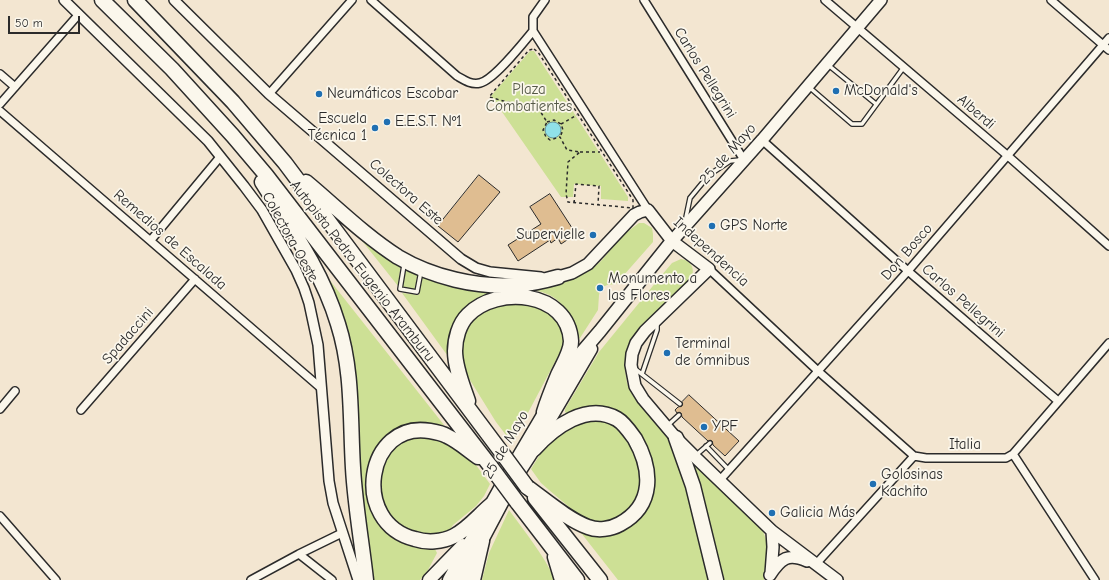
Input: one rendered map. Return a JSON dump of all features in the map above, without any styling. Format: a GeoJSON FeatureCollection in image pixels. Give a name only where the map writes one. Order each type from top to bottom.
{"type":"FeatureCollection","features":[{"type":"Feature","properties":{"kind":"highway","name":"Autopista Pedro Eugenio Aramburu"},"geometry":{"type":"LineString","coordinates":[[102,0],[172,69],[266,175],[491,466],[577,580]]}},
{"type":"Feature","properties":{"kind":"highway","name":"Autopista Pedro Eugenio Aramburu"},"geometry":{"type":"LineString","coordinates":[[135,0],[233,102],[285,163],[527,487],[600,580]]}},
{"type":"Feature","properties":{"kind":"highway"},"geometry":{"type":"LineString","coordinates":[[233,136],[294,231],[317,271],[338,323],[349,371],[353,469],[366,580]]}},
{"type":"Feature","properties":{"kind":"highway"},"geometry":{"type":"LineString","coordinates":[[285,163],[371,237],[404,260],[421,268],[453,278],[492,285],[533,283],[558,277]]}},
{"type":"Feature","properties":{"kind":"highway"},"geometry":{"type":"LineString","coordinates":[[471,411],[458,367],[455,352],[456,338],[467,315],[478,307],[500,298],[514,297],[538,300],[548,304],[557,310],[567,324],[571,340],[569,351],[549,395],[544,412]]}},
{"type":"Feature","properties":{"kind":"highway"},"geometry":{"type":"LineString","coordinates":[[527,487],[575,521],[589,527],[600,529],[615,526],[635,513],[643,502],[647,490],[648,476],[645,461],[639,447],[625,426],[617,419],[606,415],[592,413],[578,417],[563,424],[546,436],[534,449]]}},
{"type":"Feature","properties":{"kind":"highway"},"geometry":{"type":"LineString","coordinates":[[491,466],[447,436],[422,430],[411,431],[398,437],[381,453],[376,466],[374,479],[376,500],[382,517],[388,525],[397,532],[407,538],[420,541],[434,541],[454,536],[468,526],[491,505]]}},
{"type":"Feature","properties":{"kind":"highway"},"geometry":{"type":"LineString","coordinates":[[676,438],[693,486],[716,580]]}},
{"type":"Feature","properties":{"kind":"highway"},"geometry":{"type":"LineString","coordinates":[[473,580],[480,535]]}},
{"type":"Feature","properties":{"kind":"highway"},"geometry":{"type":"LineString","coordinates":[[551,547],[562,580]]}},
{"type":"Feature","properties":{"kind":"main road","name":"25 de Mayo"},"geometry":{"type":"LineString","coordinates":[[461,580],[491,505],[576,359],[672,241],[762,140],[881,0]]}},
{"type":"Feature","properties":{"kind":"main road","name":"Independencia"},"geometry":{"type":"LineString","coordinates":[[648,210],[672,241],[709,269]]}},
{"type":"Feature","properties":{"kind":"main road","name":"Colectora Este"},"geometry":{"type":"LineString","coordinates":[[558,277],[572,273],[588,264],[634,215],[648,210]]}},
{"type":"Feature","properties":{"kind":"main road"},"geometry":{"type":"LineString","coordinates":[[709,269],[645,331],[636,343],[632,354],[631,365],[635,386],[643,399],[676,438],[772,531],[837,580]]}},
{"type":"Feature","properties":{"kind":"main road","name":"25 de Mayo"},"geometry":{"type":"LineString","coordinates":[[449,580],[480,535],[534,449],[600,331]]}},
{"type":"Feature","properties":{"kind":"main road"},"geometry":{"type":"LineString","coordinates":[[770,577],[773,547],[772,531]]}},
{"type":"Feature","properties":{"kind":"main road"},"geometry":{"type":"LineString","coordinates":[[429,580],[480,535]]}},
{"type":"Feature","properties":{"kind":"main road"},"geometry":{"type":"LineString","coordinates":[[770,577],[778,564],[784,559],[791,557],[800,558],[816,564]]}},
{"type":"Feature","properties":{"kind":"street","name":"Colectora Oeste"},"geometry":{"type":"LineString","coordinates":[[64,0],[208,141],[262,210],[296,270],[310,303],[318,345],[329,481],[333,503],[358,580]]}},
{"type":"Feature","properties":{"kind":"street","name":"Colectora Este"},"geometry":{"type":"LineString","coordinates":[[174,0],[269,94],[461,259],[476,268],[490,272],[521,276],[558,277]]}},
{"type":"Feature","properties":{"kind":"street"},"geometry":{"type":"LineString","coordinates":[[269,94],[352,0]]}},
{"type":"Feature","properties":{"kind":"street"},"geometry":{"type":"LineString","coordinates":[[371,0],[457,76],[467,82],[473,83],[480,83],[490,78],[533,31],[533,17],[545,0]]}},
{"type":"Feature","properties":{"kind":"street","name":"Carlos Pellegrini"},"geometry":{"type":"LineString","coordinates":[[644,0],[744,160]]}},
{"type":"Feature","properties":{"kind":"street","name":"Alberdi"},"geometry":{"type":"LineString","coordinates":[[825,0],[1008,156],[1109,246]]}},
{"type":"Feature","properties":{"kind":"street"},"geometry":{"type":"LineString","coordinates":[[1051,0],[1106,47]]}},
{"type":"Feature","properties":{"kind":"street"},"geometry":{"type":"LineString","coordinates":[[0,104],[79,14]]}},
{"type":"Feature","properties":{"kind":"street","name":"Independencia"},"geometry":{"type":"LineString","coordinates":[[533,31],[648,210]]}},
{"type":"Feature","properties":{"kind":"street","name":"Don Bosco"},"geometry":{"type":"LineString","coordinates":[[720,480],[908,271],[1008,156],[1106,47],[1109,38]]}},
{"type":"Feature","properties":{"kind":"street"},"geometry":{"type":"LineString","coordinates":[[0,74],[15,87]]}},
{"type":"Feature","properties":{"kind":"street","name":"Remedios de Escalada"},"geometry":{"type":"LineString","coordinates":[[0,111],[322,389]]}},
{"type":"Feature","properties":{"kind":"street","name":"Carlos Pellegrini"},"geometry":{"type":"LineString","coordinates":[[762,140],[908,271],[1058,401]]}},
{"type":"Feature","properties":{"kind":"street"},"geometry":{"type":"LineString","coordinates":[[151,240],[220,157]]}},
{"type":"Feature","properties":{"kind":"street","name":"Independencia"},"geometry":{"type":"LineString","coordinates":[[709,269],[818,371],[914,456]]}},
{"type":"Feature","properties":{"kind":"street","name":"Spadaccini"},"geometry":{"type":"LineString","coordinates":[[81,410],[195,279]]}},
{"type":"Feature","properties":{"kind":"street"},"geometry":{"type":"LineString","coordinates":[[1096,580],[1013,454],[1109,342]]}},
{"type":"Feature","properties":{"kind":"street"},"geometry":{"type":"LineString","coordinates":[[0,409],[16,391]]}},
{"type":"Feature","properties":{"kind":"street","name":"Italia"},"geometry":{"type":"LineString","coordinates":[[914,456],[926,458],[1006,458],[1013,454]]}},
{"type":"Feature","properties":{"kind":"street"},"geometry":{"type":"LineString","coordinates":[[816,564],[914,456]]}},
{"type":"Feature","properties":{"kind":"street"},"geometry":{"type":"LineString","coordinates":[[0,516],[56,580]]}},
{"type":"Feature","properties":{"kind":"street"},"geometry":{"type":"LineString","coordinates":[[251,580],[342,533]]}},
{"type":"Feature","properties":{"kind":"street"},"geometry":{"type":"LineString","coordinates":[[299,554],[332,580]]}},
{"type":"Feature","properties":{"kind":"lane"},"geometry":{"type":"LineString","coordinates":[[827,64],[876,104]]}},
{"type":"Feature","properties":{"kind":"lane"},"geometry":{"type":"LineString","coordinates":[[808,86],[852,124],[862,124],[904,67]]}},
{"type":"Feature","properties":{"kind":"lane"},"geometry":{"type":"LineString","coordinates":[[684,228],[690,198],[709,175],[730,161],[744,160]]}},
{"type":"Feature","properties":{"kind":"lane"},"geometry":{"type":"LineString","coordinates":[[404,260],[400,289],[417,292],[421,268]]}},
{"type":"Feature","properties":{"kind":"lane"},"geometry":{"type":"LineString","coordinates":[[642,374],[657,330],[657,320]]}},
{"type":"Feature","properties":{"kind":"lane"},"geometry":{"type":"LineString","coordinates":[[631,365],[680,404]]}},
{"type":"Feature","properties":{"kind":"lane"},"geometry":{"type":"LineString","coordinates":[[666,427],[679,415]]}},
{"type":"Feature","properties":{"kind":"lane"},"geometry":{"type":"LineString","coordinates":[[695,457],[710,443]]}},
{"type":"Feature","properties":{"kind":"lane"},"geometry":{"type":"LineString","coordinates":[[706,446],[729,470]]}},
{"type":"Feature","properties":{"kind":"path"},"geometry":{"type":"LineString","coordinates":[[547,122],[540,111],[488,97],[525,54],[532,49],[538,52],[579,114],[633,200],[633,208],[568,202],[566,194],[568,162],[580,152]]}},
{"type":"Feature","properties":{"kind":"path"},"geometry":{"type":"LineString","coordinates":[[561,124],[579,114]]}},
{"type":"Feature","properties":{"kind":"path"},"geometry":{"type":"LineString","coordinates":[[554,120],[561,124],[563,130],[560,137],[550,140],[546,137],[544,127],[547,122],[554,120]]}},
{"type":"Feature","properties":{"kind":"path"},"geometry":{"type":"LineString","coordinates":[[560,137],[567,150],[580,152],[603,152]]}},
{"type":"Feature","properties":{"kind":"path"},"geometry":{"type":"LineString","coordinates":[[574,202],[576,184],[599,186],[598,205]]}},
{"type":"Feature","properties":{"kind":"green space","name":"Plaza Combatientes"},"geometry":{"type":"Polygon","coordinates":[[[530,51],[534,51],[628,197],[628,201],[601,199],[601,186],[574,184],[573,197],[561,197],[491,96],[530,51]]]}},
{"type":"Feature","properties":{"kind":"green space"},"geometry":{"type":"Polygon","coordinates":[[[639,223],[644,223],[652,228],[653,242],[616,284],[607,285],[601,288],[598,310],[580,338],[576,341],[573,323],[567,311],[557,300],[543,292],[518,289],[505,290],[492,293],[481,298],[471,304],[463,312],[457,328],[450,359],[402,293],[419,295],[423,273],[535,286],[566,282],[589,271],[601,261],[622,236],[639,223]]]}},
{"type":"Feature","properties":{"kind":"green space"},"geometry":{"type":"Polygon","coordinates":[[[355,232],[401,263],[398,286],[355,232]]]}},
{"type":"Feature","properties":{"kind":"green space"},"geometry":{"type":"Polygon","coordinates":[[[681,259],[685,260],[692,266],[693,273],[691,280],[633,337],[626,355],[625,370],[627,383],[633,396],[671,441],[688,484],[711,580],[618,580],[578,529],[607,531],[652,491],[654,472],[650,455],[642,439],[630,424],[614,410],[607,407],[595,406],[586,407],[567,414],[565,409],[599,352],[672,263],[681,259]]]}},
{"type":"Feature","properties":{"kind":"green space"},"geometry":{"type":"Polygon","coordinates":[[[406,266],[418,270],[415,290],[403,287],[406,266]]]}},
{"type":"Feature","properties":{"kind":"green space"},"geometry":{"type":"Polygon","coordinates":[[[328,278],[444,425],[413,423],[398,427],[387,436],[378,447],[370,467],[375,515],[433,545],[437,553],[428,570],[420,580],[369,580],[332,290],[328,278]]]}},
{"type":"Feature","properties":{"kind":"green space"},"geometry":{"type":"Polygon","coordinates":[[[499,302],[535,302],[558,318],[565,343],[512,443],[496,422],[465,372],[462,355],[463,338],[470,322],[481,310],[499,302]]]}},
{"type":"Feature","properties":{"kind":"green space"},"geometry":{"type":"Polygon","coordinates":[[[589,417],[613,421],[638,453],[644,491],[630,512],[609,522],[599,523],[581,517],[541,483],[531,469],[547,443],[560,433],[589,417]]]}},
{"type":"Feature","properties":{"kind":"green space"},"geometry":{"type":"Polygon","coordinates":[[[410,434],[442,440],[473,461],[490,484],[484,496],[476,506],[453,525],[448,532],[423,537],[393,524],[376,487],[385,453],[410,434]]]}},
{"type":"Feature","properties":{"kind":"green space"},"geometry":{"type":"Polygon","coordinates":[[[690,461],[763,531],[767,543],[768,554],[764,580],[721,580],[690,461]]]}},
{"type":"Feature","properties":{"kind":"green space"},"geometry":{"type":"Polygon","coordinates":[[[509,510],[540,553],[555,580],[482,580],[489,553],[509,510]]]}},
{"type":"Feature","properties":{"kind":"water"},"geometry":{"type":"Polygon","coordinates":[[[553,122],[559,124],[561,130],[559,136],[553,138],[547,136],[545,130],[547,124],[553,122]]]}},
{"type":"Feature","properties":{"kind":"building"},"geometry":{"type":"Polygon","coordinates":[[[479,175],[500,192],[458,242],[438,226],[479,175]]]}},
{"type":"Feature","properties":{"kind":"building"},"geometry":{"type":"Polygon","coordinates":[[[550,194],[576,234],[561,244],[558,238],[551,243],[550,240],[518,261],[508,245],[541,224],[530,207],[550,194]]]}},
{"type":"Feature","properties":{"kind":"building"},"geometry":{"type":"Polygon","coordinates":[[[689,395],[739,441],[725,456],[713,445],[712,441],[708,441],[682,417],[681,413],[677,413],[675,410],[682,406],[682,402],[689,395]]]}},
{"type":"Feature","properties":{"kind":"place","name":"McDonald's"},"geometry":{"type":"Point","coordinates":[836,91]}},
{"type":"Feature","properties":{"kind":"place","name":"Neumáticos Escobar"},"geometry":{"type":"Point","coordinates":[319,94]}},
{"type":"Feature","properties":{"kind":"place","name":"E.E.S.T. Nº1"},"geometry":{"type":"Point","coordinates":[387,122]}},
{"type":"Feature","properties":{"kind":"place","name":"Escuela Técnica 1"},"geometry":{"type":"Point","coordinates":[375,128]}},
{"type":"Feature","properties":{"kind":"place","name":"GPS Norte"},"geometry":{"type":"Point","coordinates":[712,226]}},
{"type":"Feature","properties":{"kind":"place","name":"Supervielle"},"geometry":{"type":"Point","coordinates":[593,235]}},
{"type":"Feature","properties":{"kind":"place","name":"Monumento a las Flores"},"geometry":{"type":"Point","coordinates":[600,288]}},
{"type":"Feature","properties":{"kind":"place","name":"Terminal de ómnibus"},"geometry":{"type":"Point","coordinates":[667,353]}},
{"type":"Feature","properties":{"kind":"place","name":"YPF"},"geometry":{"type":"Point","coordinates":[704,427]}},
{"type":"Feature","properties":{"kind":"place","name":"Golosinas Kachito"},"geometry":{"type":"Point","coordinates":[873,484]}},
{"type":"Feature","properties":{"kind":"place","name":"Galicia Más"},"geometry":{"type":"Point","coordinates":[772,513]}}]}
